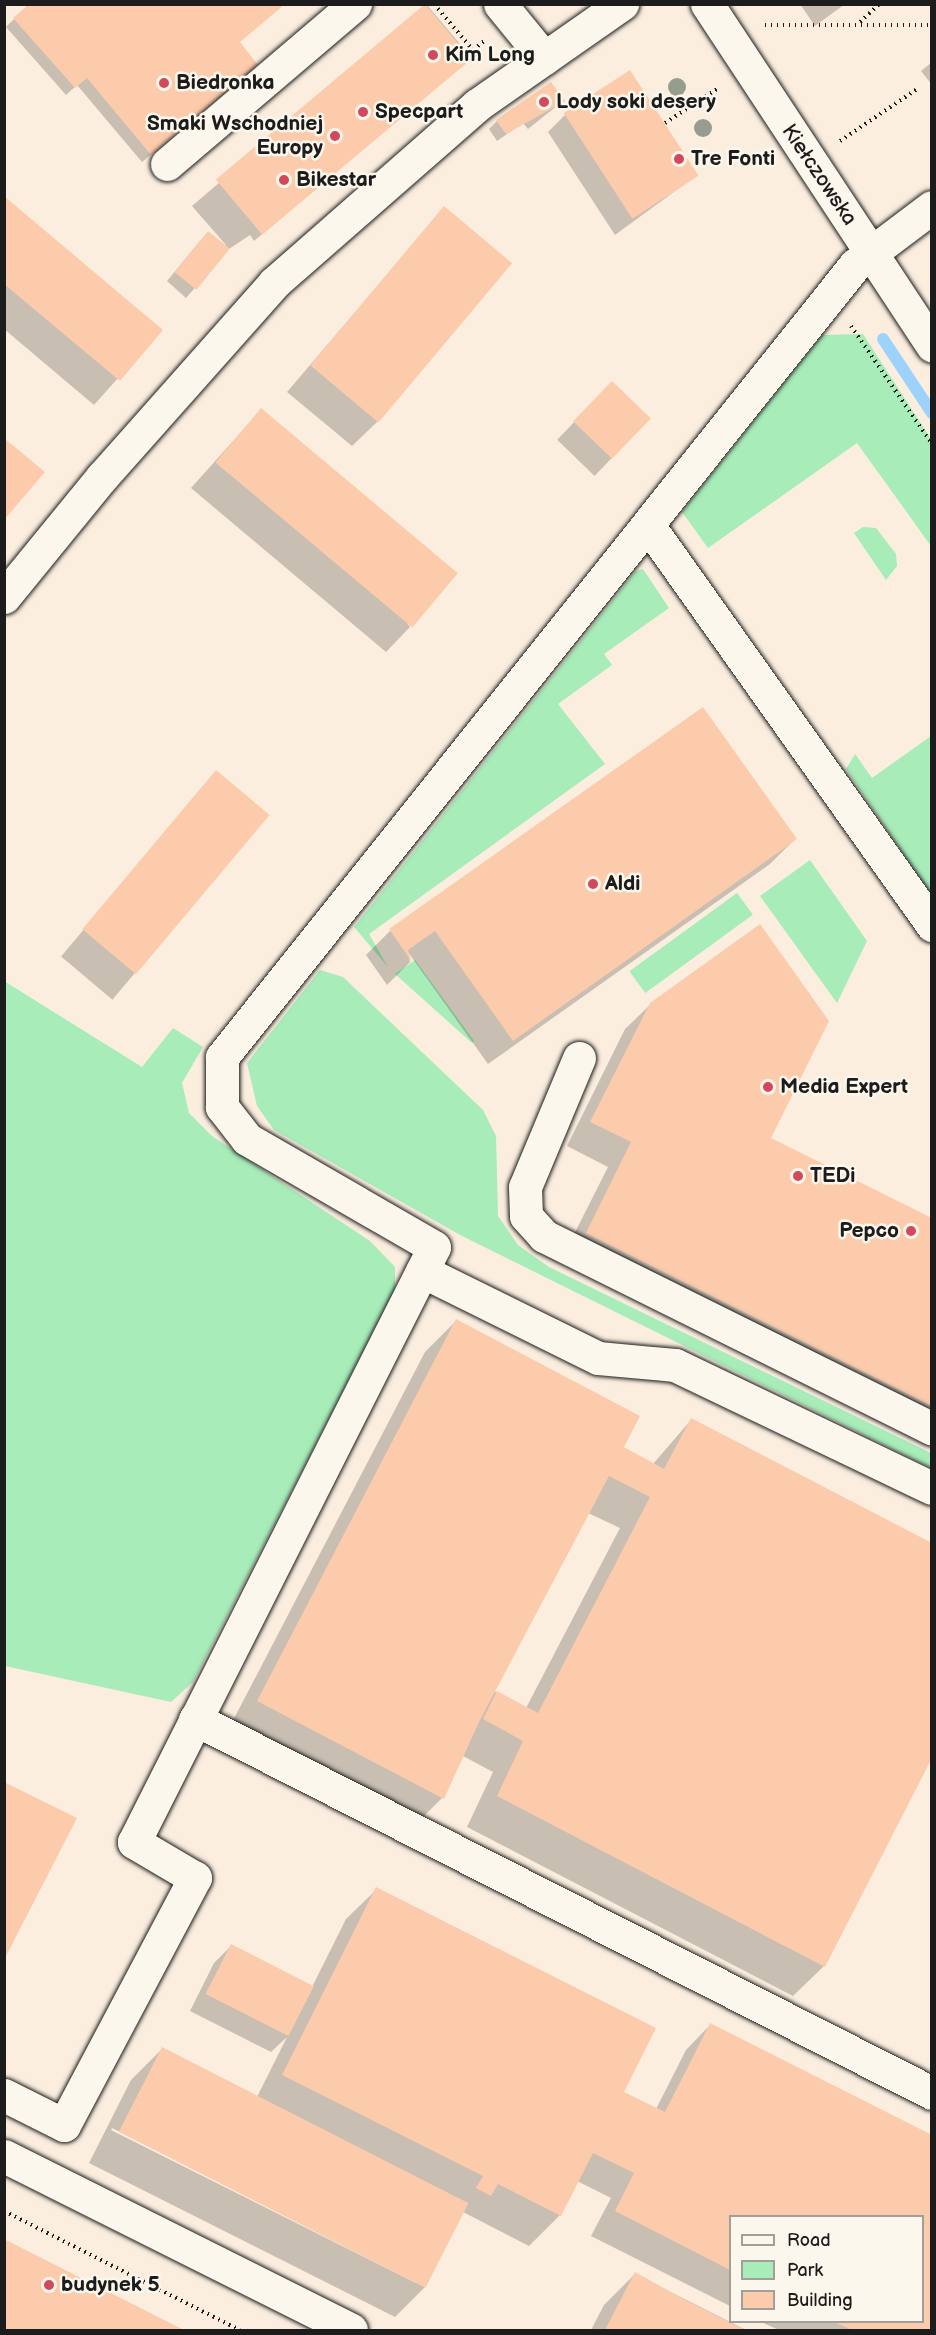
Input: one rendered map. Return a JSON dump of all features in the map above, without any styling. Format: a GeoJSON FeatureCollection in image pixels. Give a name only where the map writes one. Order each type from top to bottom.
{"type":"FeatureCollection","features":[{"type":"Feature","properties":{"kind":"street"},"geometry":{"type":"LineString","coordinates":[[167,164],[355,4]]}},
{"type":"Feature","properties":{"kind":"street"},"geometry":{"type":"LineString","coordinates":[[500,4],[544,58]]}},
{"type":"Feature","properties":{"kind":"street"},"geometry":{"type":"LineString","coordinates":[[4,597],[102,477],[274,283],[379,186],[477,105],[622,4]]}},
{"type":"Feature","properties":{"kind":"street","name":"Kiełczowska"},"geometry":{"type":"LineString","coordinates":[[707,4],[932,345]]}},
{"type":"Feature","properties":{"kind":"street"},"geometry":{"type":"LineString","coordinates":[[4,2095],[64,2125],[195,1878],[134,1842],[434,1247],[247,1139],[222,1107],[222,1057],[831,295],[869,250],[932,207]]}},
{"type":"Feature","properties":{"kind":"street"},"geometry":{"type":"LineString","coordinates":[[648,525],[932,925]]}},
{"type":"Feature","properties":{"kind":"street"},"geometry":{"type":"LineString","coordinates":[[579,1058],[525,1187],[526,1216],[544,1236],[932,1430]]}},
{"type":"Feature","properties":{"kind":"street"},"geometry":{"type":"LineString","coordinates":[[422,1271],[598,1358],[675,1365],[932,1488]]}},
{"type":"Feature","properties":{"kind":"street"},"geometry":{"type":"LineString","coordinates":[[195,1719],[932,2093]]}},
{"type":"Feature","properties":{"kind":"street"},"geometry":{"type":"LineString","coordinates":[[4,2156],[351,2331]]}},
{"type":"Feature","properties":{"kind":"path"},"geometry":{"type":"LineString","coordinates":[[859,23],[879,4]]}},
{"type":"Feature","properties":{"kind":"path"},"geometry":{"type":"LineString","coordinates":[[761,26],[859,23],[932,25]]}},
{"type":"Feature","properties":{"kind":"path"},"geometry":{"type":"LineString","coordinates":[[665,123],[717,89]]}},
{"type":"Feature","properties":{"kind":"path"},"geometry":{"type":"LineString","coordinates":[[840,142],[918,89]]}},
{"type":"Feature","properties":{"kind":"path"},"geometry":{"type":"LineString","coordinates":[[831,295],[932,444]]}},
{"type":"Feature","properties":{"kind":"path"},"geometry":{"type":"LineString","coordinates":[[4,2211],[240,2331]]}},
{"type":"Feature","properties":{"kind":"green space"},"geometry":{"type":"Polygon","coordinates":[[[863,334],[931,439],[931,546],[857,443],[708,548],[682,512],[822,335],[863,334]]]}},
{"type":"Feature","properties":{"kind":"green space"},"geometry":{"type":"Polygon","coordinates":[[[863,527],[876,528],[896,554],[897,566],[886,580],[854,533],[863,527]]]}},
{"type":"Feature","properties":{"kind":"green space"},"geometry":{"type":"Polygon","coordinates":[[[643,569],[669,608],[604,654],[612,665],[558,704],[605,764],[369,934],[388,967],[354,927],[636,571],[643,569]]]}},
{"type":"Feature","properties":{"kind":"green space"},"geometry":{"type":"Polygon","coordinates":[[[931,736],[931,895],[846,769],[855,754],[872,778],[931,736]]]}},
{"type":"Feature","properties":{"kind":"green space"},"geometry":{"type":"Polygon","coordinates":[[[810,860],[867,941],[837,1003],[760,896],[810,860]]]}},
{"type":"Feature","properties":{"kind":"green space"},"geometry":{"type":"Polygon","coordinates":[[[737,893],[753,915],[645,993],[629,971],[737,893]]]}},
{"type":"Feature","properties":{"kind":"green space"},"geometry":{"type":"Polygon","coordinates":[[[415,960],[474,1041],[472,1043],[395,974],[415,960]]]}},
{"type":"Feature","properties":{"kind":"green space"},"geometry":{"type":"Polygon","coordinates":[[[320,970],[343,977],[483,1110],[496,1136],[498,1216],[518,1245],[549,1267],[931,1453],[931,1468],[462,1236],[274,1130],[257,1106],[247,1063],[320,970]]]}},
{"type":"Feature","properties":{"kind":"green space"},"geometry":{"type":"Polygon","coordinates":[[[4,981],[142,1067],[173,1028],[203,1047],[182,1083],[189,1113],[212,1136],[370,1241],[395,1267],[395,1290],[193,1682],[171,1702],[5,1666],[4,981]]]}},
{"type":"Feature","properties":{"kind":"building","name":"Biedronka"},"geometry":{"type":"Polygon","coordinates":[[[29,4],[285,4],[240,42],[258,65],[151,155],[87,78],[75,88],[13,18],[29,4]]]}},
{"type":"Feature","properties":{"kind":"building"},"geometry":{"type":"Polygon","coordinates":[[[425,4],[471,59],[262,235],[216,179],[425,4]]]}},
{"type":"Feature","properties":{"kind":"building"},"geometry":{"type":"Polygon","coordinates":[[[630,70],[699,176],[632,219],[564,113],[630,70]]]}},
{"type":"Feature","properties":{"kind":"building"},"geometry":{"type":"Polygon","coordinates":[[[551,82],[565,101],[506,134],[496,120],[551,82]]]}},
{"type":"Feature","properties":{"kind":"building"},"geometry":{"type":"Polygon","coordinates":[[[4,196],[163,330],[120,381],[4,284],[4,196]]]}},
{"type":"Feature","properties":{"kind":"building"},"geometry":{"type":"Polygon","coordinates":[[[444,206],[512,263],[378,423],[310,365],[444,206]]]}},
{"type":"Feature","properties":{"kind":"building"},"geometry":{"type":"Polygon","coordinates":[[[208,231],[230,249],[196,290],[175,272],[208,231]]]}},
{"type":"Feature","properties":{"kind":"building"},"geometry":{"type":"Polygon","coordinates":[[[612,381],[651,419],[612,459],[573,421],[612,381]]]}},
{"type":"Feature","properties":{"kind":"building"},"geometry":{"type":"Polygon","coordinates":[[[261,408],[458,573],[412,628],[215,462],[261,408]]]}},
{"type":"Feature","properties":{"kind":"building"},"geometry":{"type":"Polygon","coordinates":[[[4,438],[45,472],[4,520],[4,438]]]}},
{"type":"Feature","properties":{"kind":"building","name":"Aldi"},"geometry":{"type":"Polygon","coordinates":[[[703,707],[797,839],[513,1041],[435,931],[408,950],[412,962],[389,929],[703,707]]]}},
{"type":"Feature","properties":{"kind":"building"},"geometry":{"type":"Polygon","coordinates":[[[216,770],[270,815],[136,974],[82,929],[216,770]]]}},
{"type":"Feature","properties":{"kind":"building"},"geometry":{"type":"Polygon","coordinates":[[[760,924],[829,1021],[771,1138],[932,1218],[932,1406],[586,1233],[631,1142],[590,1122],[650,1003],[760,924]]]}},
{"type":"Feature","properties":{"kind":"building"},"geometry":{"type":"Polygon","coordinates":[[[456,1319],[640,1416],[624,1447],[664,1469],[691,1418],[932,1543],[932,1758],[825,1967],[497,1796],[523,1741],[483,1719],[497,1691],[538,1713],[650,1497],[609,1476],[479,1722],[444,1799],[257,1701],[456,1319]]]}},
{"type":"Feature","properties":{"kind":"building"},"geometry":{"type":"Polygon","coordinates":[[[4,1782],[77,1818],[4,1960],[4,1782]]]}},
{"type":"Feature","properties":{"kind":"building"},"geometry":{"type":"Polygon","coordinates":[[[376,1887],[656,2028],[624,2092],[665,2112],[710,2023],[932,2135],[932,2330],[852,2330],[836,2323],[924,2323],[924,2215],[729,2215],[729,2269],[615,2211],[634,2173],[593,2153],[561,2216],[498,2184],[491,2196],[476,2188],[483,2176],[282,2075],[376,1887]]]}},
{"type":"Feature","properties":{"kind":"building"},"geometry":{"type":"Polygon","coordinates":[[[231,1944],[314,1986],[288,2036],[206,1994],[231,1944]]]}},
{"type":"Feature","properties":{"kind":"building"},"geometry":{"type":"Polygon","coordinates":[[[162,2047],[469,2203],[425,2288],[119,2132],[162,2047]]]}},
{"type":"Feature","properties":{"kind":"building","name":"budynek 5"},"geometry":{"type":"Polygon","coordinates":[[[4,2239],[184,2330],[4,2330],[4,2239]]]}},
{"type":"Feature","properties":{"kind":"building"},"geometry":{"type":"Polygon","coordinates":[[[635,2272],[745,2330],[605,2330],[635,2272]]]}},
{"type":"Feature","properties":{"kind":"waterway"},"geometry":{"type":"LineString","coordinates":[[883,339],[932,413]]}},
{"type":"Feature","properties":{"kind":"place","name":"Kim Long"},"geometry":{"type":"Point","coordinates":[433,55]}},
{"type":"Feature","properties":{"kind":"place","name":"Biedronka"},"geometry":{"type":"Point","coordinates":[164,83]}},
{"type":"Feature","properties":{"kind":"place","name":"Lody soki desery"},"geometry":{"type":"Point","coordinates":[544,102]}},
{"type":"Feature","properties":{"kind":"place","name":"Specpart"},"geometry":{"type":"Point","coordinates":[363,112]}},
{"type":"Feature","properties":{"kind":"place","name":"Smaki Wschodniej Europy"},"geometry":{"type":"Point","coordinates":[335,136]}},
{"type":"Feature","properties":{"kind":"place","name":"Tre Fonti"},"geometry":{"type":"Point","coordinates":[679,159]}},
{"type":"Feature","properties":{"kind":"place","name":"Bikestar"},"geometry":{"type":"Point","coordinates":[284,180]}},
{"type":"Feature","properties":{"kind":"place","name":"Aldi"},"geometry":{"type":"Point","coordinates":[593,884]}},
{"type":"Feature","properties":{"kind":"place","name":"Media Expert"},"geometry":{"type":"Point","coordinates":[768,1087]}},
{"type":"Feature","properties":{"kind":"place","name":"TEDi"},"geometry":{"type":"Point","coordinates":[798,1176]}},
{"type":"Feature","properties":{"kind":"place","name":"Pepco"},"geometry":{"type":"Point","coordinates":[911,1231]}},
{"type":"Feature","properties":{"kind":"place","name":"budynek 5"},"geometry":{"type":"Point","coordinates":[49,2285]}}]}
